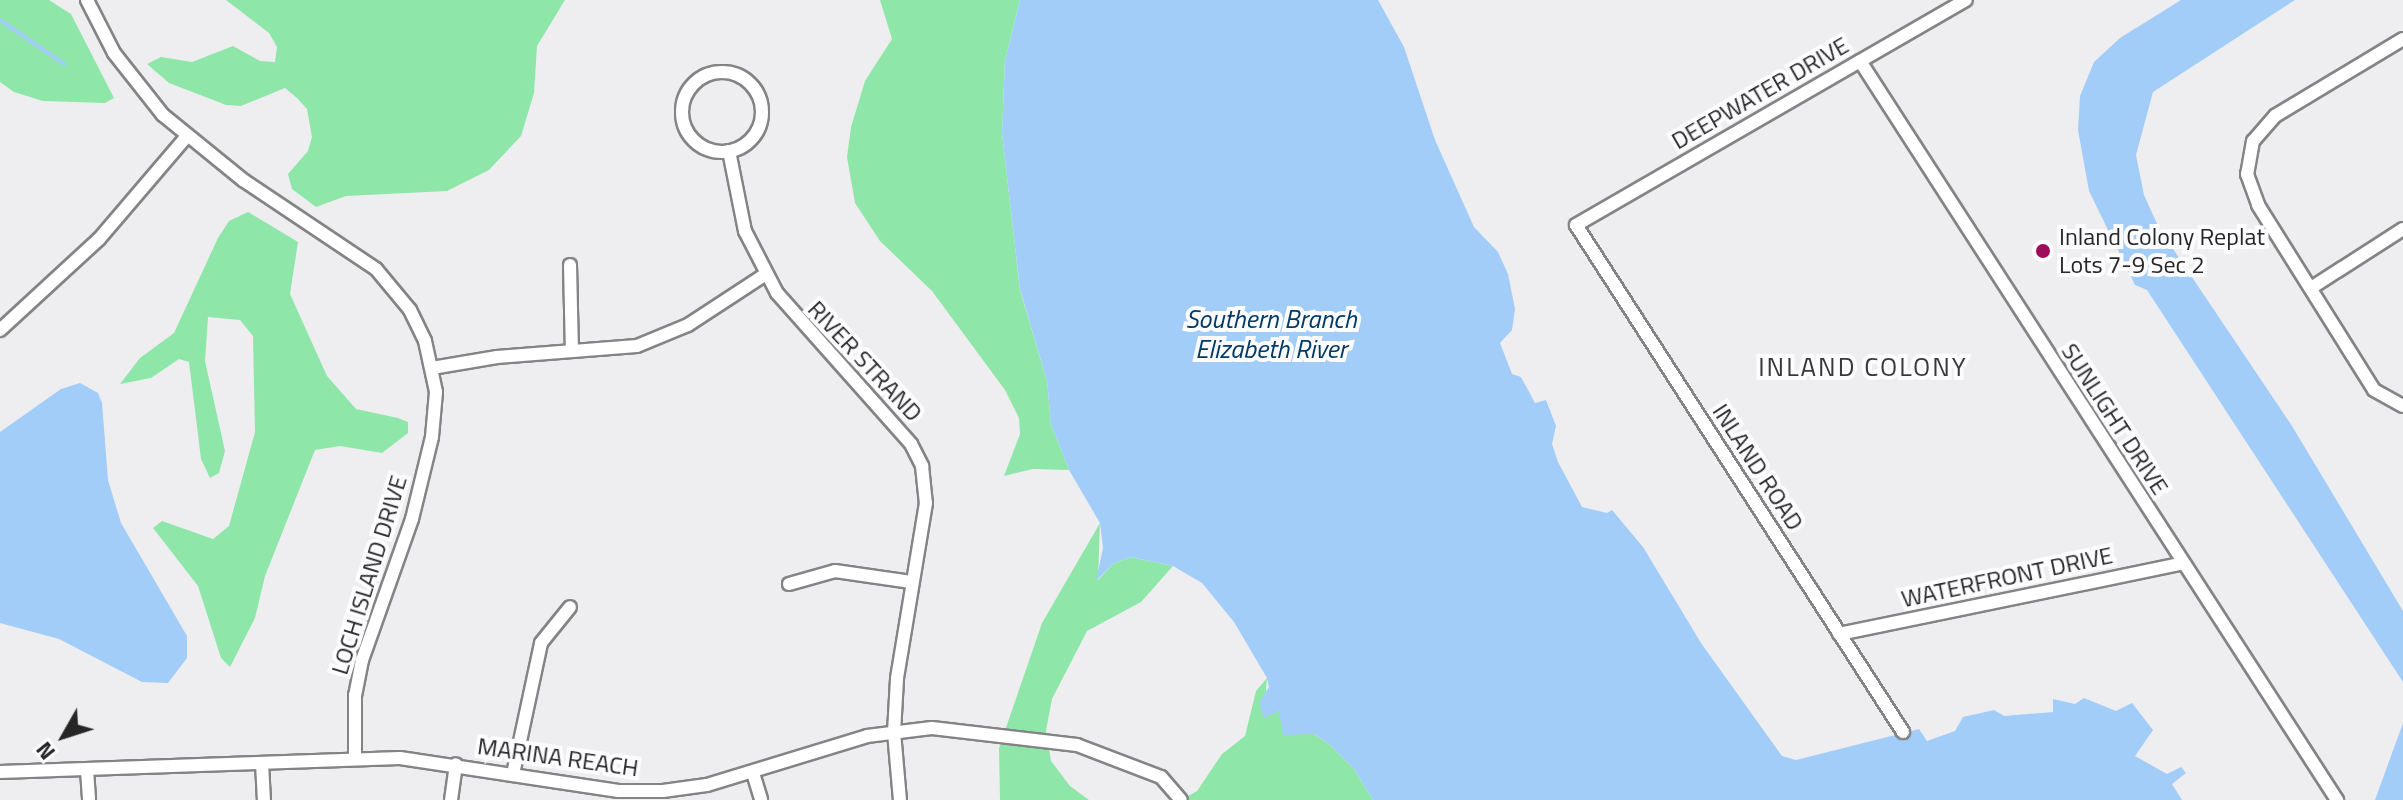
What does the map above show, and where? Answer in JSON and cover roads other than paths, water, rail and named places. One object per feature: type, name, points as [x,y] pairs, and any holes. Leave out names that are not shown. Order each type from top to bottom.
[{"type":"street","name":"LOCH ISLAND DRIVE","points":[[87,0],[123,67],[187,136],[382,275],[410,310],[432,368],[432,437],[412,519],[362,660],[354,704],[355,759]]},
{"type":"street","name":"DEEPWATER DRIVE","points":[[1576,225],[1966,0]]},
{"type":"street","points":[[2403,39],[2275,116],[2253,141],[2248,157],[2250,190],[2374,390],[2384,400],[2403,406]]},
{"type":"street","name":"SUNLIGHT DRIVE","points":[[1860,61],[2337,800]]},
{"type":"street","points":[[715,72],[745,80],[762,105],[754,135],[729,151],[699,145],[683,118],[689,89],[715,72]]},
{"type":"street","points":[[0,330],[99,239],[187,136]]},
{"type":"street","name":"RIVER STRAND","points":[[729,151],[745,231],[785,307],[891,420],[919,459],[926,503],[911,582],[894,732],[900,800]]},
{"type":"street","name":"INLAND ROAD","points":[[1576,225],[1903,732]]},
{"type":"street","points":[[2311,288],[2403,229]]},
{"type":"street","points":[[570,265],[572,351]]},
{"type":"street","points":[[432,368],[637,346],[669,335],[766,274]]},
{"type":"street","name":"WATERFRONT DRIVE","points":[[1839,634],[2184,563]]},
{"type":"street","points":[[789,584],[835,571],[911,582]]},
{"type":"street","points":[[513,774],[541,643],[570,607]]},
{"type":"street","name":"MARINA REACH","points":[[0,772],[355,759],[456,764],[638,796],[697,787],[753,773],[826,747],[894,732],[969,730],[1077,745],[1161,777],[1181,800]]},
{"type":"street","points":[[262,763],[264,800]]},
{"type":"street","points":[[451,800],[456,764]]},
{"type":"street","points":[[87,770],[89,800]]},
{"type":"street","points":[[753,773],[761,800]]},
{"type":"water","name":"Southern Branch Elizabeth River","points":[[1020,0],[1378,0],[1404,47],[1435,140],[1474,227],[1498,252],[1508,274],[1515,309],[1512,330],[1500,343],[1512,374],[1521,377],[1535,403],[1546,400],[1556,426],[1552,444],[1558,462],[1582,507],[1607,513],[1612,510],[1643,547],[1701,643],[1782,756],[1796,760],[1919,729],[1927,741],[1955,731],[1963,717],[1994,710],[2004,716],[2053,712],[2053,699],[2075,704],[2084,698],[2116,711],[2132,703],[2153,730],[2135,756],[2167,774],[2181,767],[2186,773],[2172,784],[2182,800],[1373,800],[1354,769],[1329,744],[1314,734],[1283,735],[1279,711],[1264,718],[1259,703],[1269,687],[1267,678],[1234,622],[1202,583],[1173,566],[1131,557],[1114,563],[1096,581],[1103,548],[1100,523],[1069,470],[1051,424],[1047,381],[1020,289],[1002,133],[1005,61]]},
{"type":"water","points":[[2181,0],[2295,0],[2153,92],[2136,155],[2144,195],[2159,228],[2292,426],[2403,611],[2403,682],[2147,290],[2135,285],[2089,191],[2078,130],[2080,96],[2094,62],[2120,38]]},
{"type":"water","points":[[80,383],[98,393],[102,403],[108,480],[121,523],[187,636],[187,658],[168,683],[142,682],[59,639],[0,623],[0,432],[61,389]]},
{"type":"water","points":[[2403,723],[2403,800],[2375,800]]},
{"type":"waterway","points":[[0,20],[64,64]]},
{"type":"place","name":"Inland Colony Replat Lots 7-9 Sec 2","points":[[2043,251]]},
{"type":"district","name":"INLAND COLONY","points":[[1863,367]]}]
